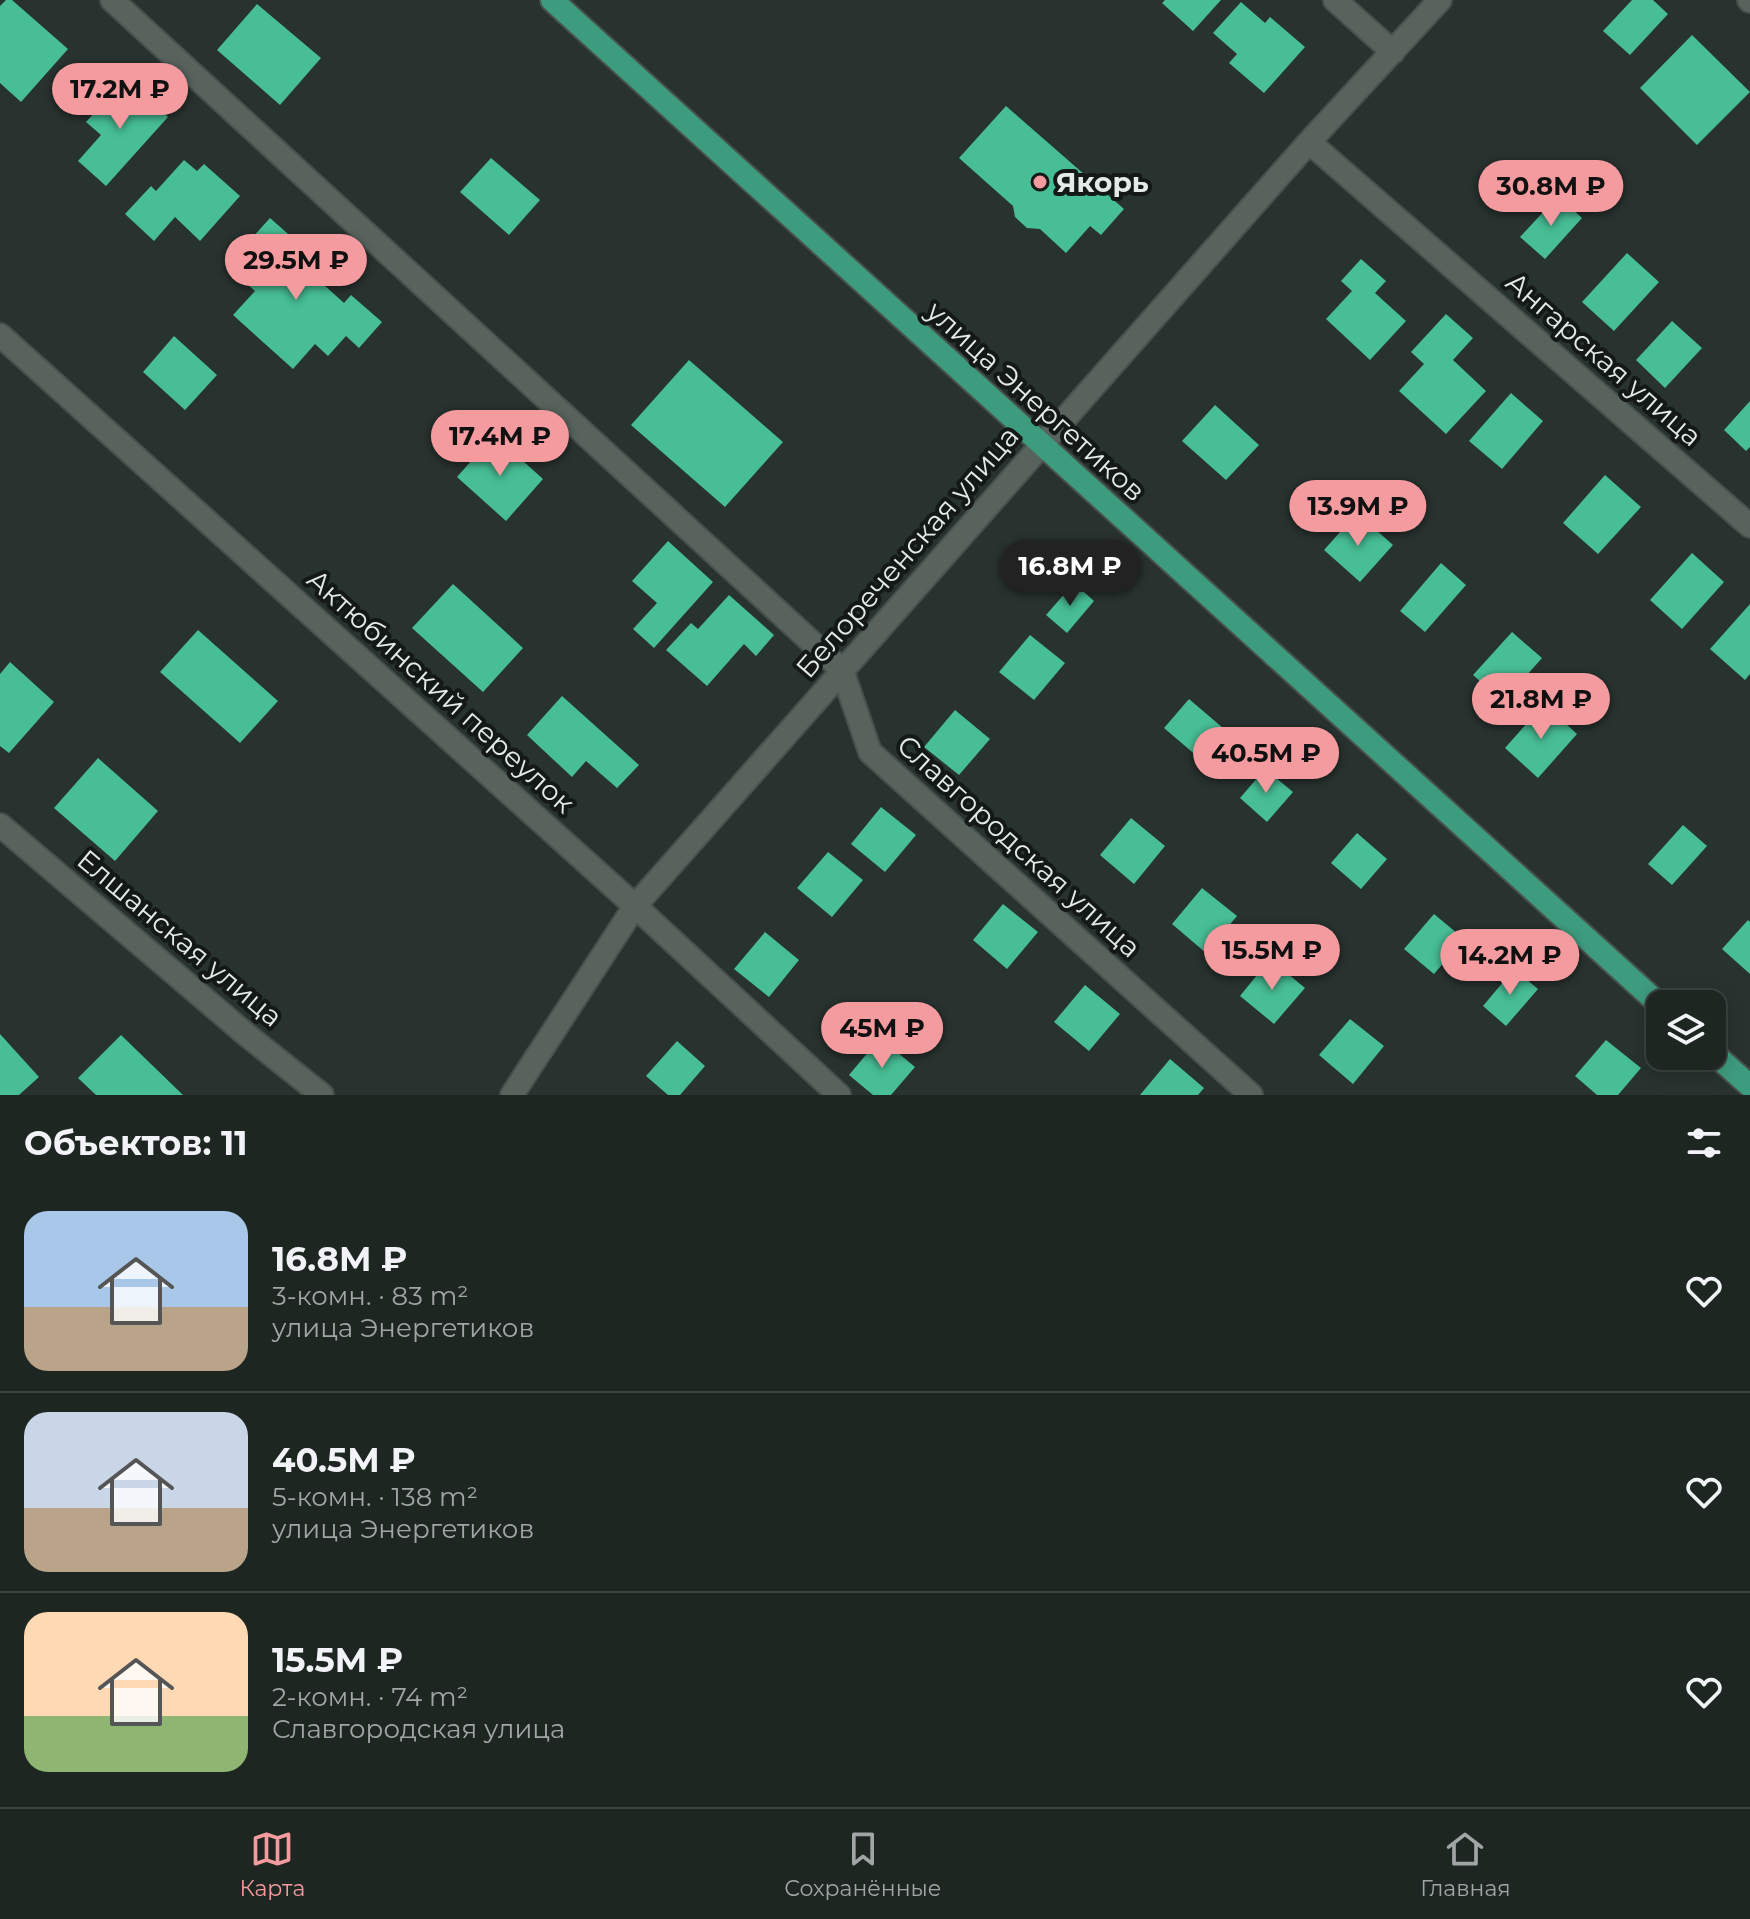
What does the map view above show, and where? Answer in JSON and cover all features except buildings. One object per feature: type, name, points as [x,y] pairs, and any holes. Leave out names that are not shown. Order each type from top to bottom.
[{"type":"main road","name":"улица Энергетиков","points":[[552,0],[1646,992]]},
{"type":"main road","points":[[1726,1065],[1750,1086]]},
{"type":"street","name":"Славгородская улица","points":[[112,0],[842,670],[870,752],[1251,1095]]},
{"type":"street","points":[[1335,0],[1393,52]]},
{"type":"street","name":"Белореченская улица","points":[[512,1095],[635,906],[1309,142],[1440,0]]},
{"type":"street","name":"Ангарская улица","points":[[1309,142],[1750,526]]},
{"type":"street","name":"Актюбинский переулок","points":[[0,335],[635,906],[839,1095]]},
{"type":"street","name":"Елшанская улица","points":[[0,825],[322,1095]]},
{"type":"place","name":"Якорь","points":[[1040,182]]}]
